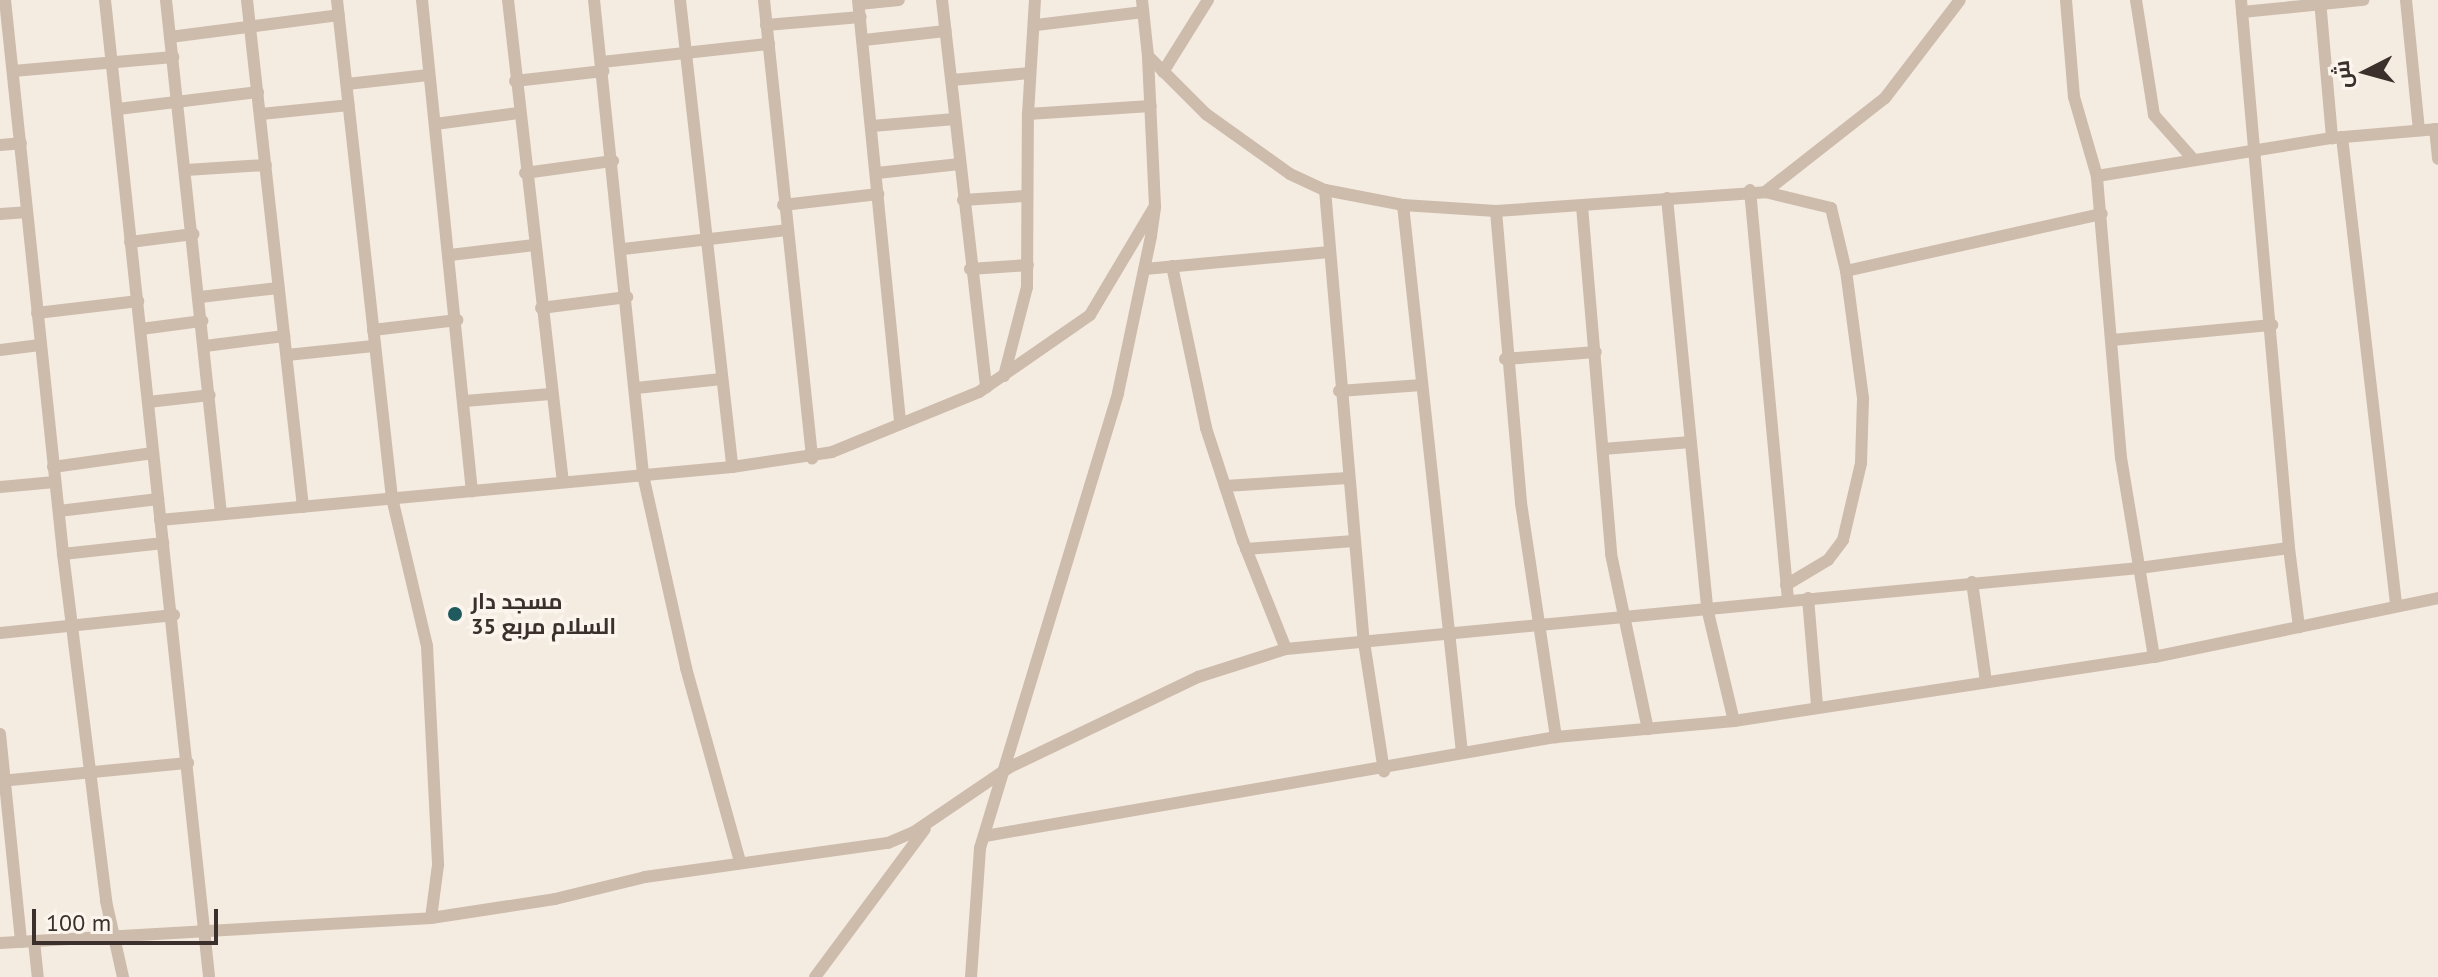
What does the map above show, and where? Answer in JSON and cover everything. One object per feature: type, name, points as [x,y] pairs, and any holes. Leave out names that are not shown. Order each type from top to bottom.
[{"type":"street","points":[[5,0],[5,52],[13,71],[63,554],[91,774],[123,977]]},
{"type":"street","points":[[105,0],[160,520],[174,615],[209,977]]},
{"type":"street","points":[[166,0],[221,514]]},
{"type":"street","points":[[247,0],[303,507]]},
{"type":"street","points":[[337,0],[392,498],[427,646],[438,865],[431,918]]},
{"type":"street","points":[[422,0],[457,320],[472,491]]},
{"type":"street","points":[[508,0],[518,113],[563,482]]},
{"type":"street","points":[[594,0],[623,249],[643,475],[686,668],[740,862]]},
{"type":"street","points":[[680,0],[732,467]]},
{"type":"street","points":[[764,0],[783,205],[812,458]]},
{"type":"street","points":[[766,25],[899,0]]},
{"type":"street","points":[[942,0],[970,269],[986,388]]},
{"type":"street","points":[[1004,376],[1028,265],[1025,196],[1035,0]]},
{"type":"street","points":[[1163,72],[1208,0]]},
{"type":"street","points":[[1765,192],[1885,98],[1960,0]]},
{"type":"street","points":[[2066,0],[2074,97],[2097,176],[2121,458],[2154,657]]},
{"type":"street","points":[[2136,0],[2139,49],[2154,115],[2194,160]]},
{"type":"street","points":[[2299,627],[2289,548],[2242,6],[2363,0]]},
{"type":"street","points":[[2406,0],[2419,130]]},
{"type":"street","points":[[2321,2],[2396,605]]},
{"type":"street","points":[[971,977],[976,869],[1118,393],[1145,269],[1155,206],[1148,56],[1142,6],[1036,25]]},
{"type":"street","points":[[859,7],[900,421]]},
{"type":"street","points":[[170,37],[339,15]]},
{"type":"street","points":[[864,40],[946,31]]},
{"type":"street","points":[[515,81],[687,53],[769,44]]},
{"type":"street","points":[[1148,56],[1206,114],[1290,174],[1325,190],[1403,205],[1496,211],[1750,190],[1831,208],[1846,271],[1863,398],[1861,463],[1843,540],[1828,560],[1786,585]]},
{"type":"street","points":[[13,71],[173,57]]},
{"type":"street","points":[[952,80],[1030,73]]},
{"type":"street","points":[[347,84],[429,75]]},
{"type":"street","points":[[118,109],[258,92]]},
{"type":"street","points":[[261,114],[349,105]]},
{"type":"street","points":[[1028,114],[1151,106]]},
{"type":"street","points":[[435,124],[518,113]]},
{"type":"street","points":[[872,126],[955,119]]},
{"type":"street","points":[[2097,176],[2337,137],[2437,129],[2438,159]]},
{"type":"street","points":[[0,145],[21,143]]},
{"type":"street","points":[[525,173],[613,161]]},
{"type":"street","points":[[877,173],[960,164]]},
{"type":"street","points":[[186,170],[266,165]]},
{"type":"street","points":[[1325,190],[1339,391],[1364,642],[1384,771]]},
{"type":"street","points":[[1750,190],[1788,600]]},
{"type":"street","points":[[783,205],[878,194]]},
{"type":"street","points":[[963,200],[1025,196]]},
{"type":"street","points":[[1667,198],[1707,608],[1734,721]]},
{"type":"street","points":[[1403,205],[1462,753]]},
{"type":"street","points":[[160,520],[812,458],[986,388],[1090,315],[1155,206]]},
{"type":"street","points":[[1582,206],[1611,554],[1628,617],[1648,729]]},
{"type":"street","points":[[1496,211],[1505,359],[1556,737]]},
{"type":"street","points":[[0,214],[27,212]]},
{"type":"street","points":[[1846,271],[2102,214]]},
{"type":"street","points":[[623,249],[786,230]]},
{"type":"street","points":[[130,242],[193,234]]},
{"type":"street","points":[[450,255],[534,245]]},
{"type":"street","points":[[1145,269],[1329,252]]},
{"type":"street","points":[[970,269],[1028,265]]},
{"type":"street","points":[[1172,266],[1203,414],[1246,549],[1286,649]]},
{"type":"street","points":[[200,297],[278,288]]},
{"type":"street","points":[[541,308],[627,297]]},
{"type":"street","points":[[37,313],[138,301]]},
{"type":"street","points":[[373,330],[457,320]]},
{"type":"street","points":[[141,329],[202,321]]},
{"type":"street","points":[[2112,340],[2272,325]]},
{"type":"street","points":[[205,346],[284,336]]},
{"type":"street","points":[[0,350],[40,345]]},
{"type":"street","points":[[287,355],[374,346]]},
{"type":"street","points":[[1505,359],[1596,352]]},
{"type":"street","points":[[636,388],[722,379]]},
{"type":"street","points":[[1339,391],[1422,385]]},
{"type":"street","points":[[465,401],[551,394]]},
{"type":"street","points":[[148,402],[210,395]]},
{"type":"street","points":[[1603,449],[1691,442]]},
{"type":"street","points":[[53,467],[153,453]]},
{"type":"street","points":[[1225,486],[1348,478]]},
{"type":"street","points":[[0,487],[55,482]]},
{"type":"street","points":[[59,511],[158,499]]},
{"type":"street","points":[[1246,549],[1354,541]]},
{"type":"street","points":[[63,554],[163,543]]},
{"type":"street","points":[[0,943],[203,928],[431,918],[740,862],[888,843],[932,820],[1008,768],[1198,677],[1286,649],[2139,568],[2289,548]]},
{"type":"street","points":[[1972,582],[1986,681]]},
{"type":"street","points":[[1808,598],[1817,706]]},
{"type":"street","points":[[985,836],[1384,771],[1462,753],[1556,737],[1734,721],[2154,657],[2438,598]]},
{"type":"street","points":[[0,633],[174,615]]},
{"type":"street","points":[[0,734],[2,781],[28,941],[38,977]]},
{"type":"street","points":[[2,781],[188,763]]},
{"type":"street","points":[[815,977],[932,820]]},
{"type":"place","name":"مسجد دار السلام مربع 35","points":[[455,614]]}]
